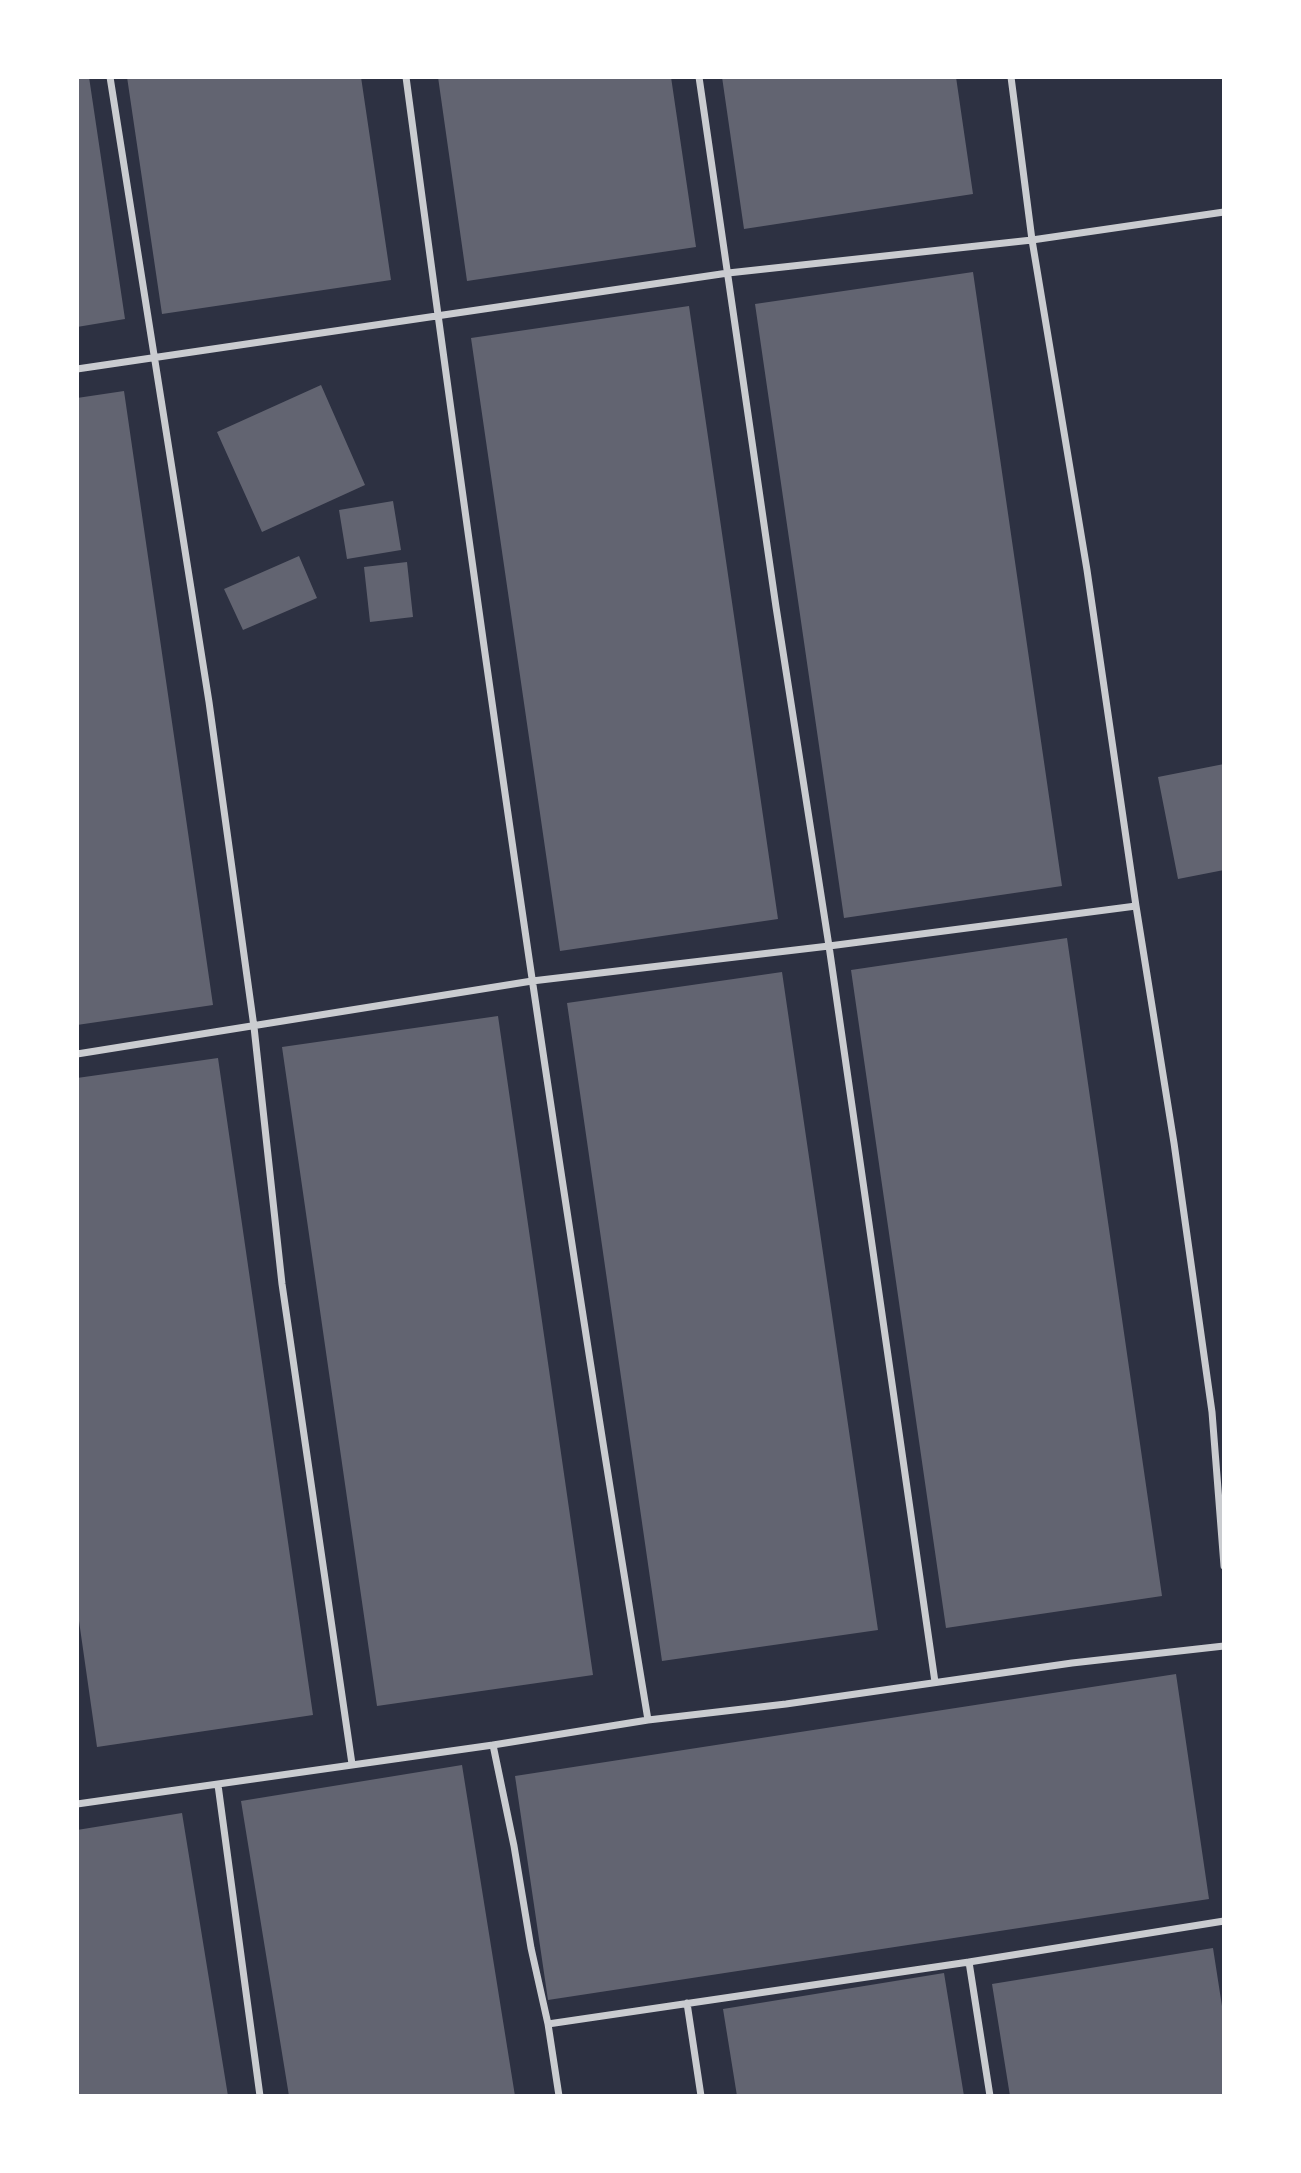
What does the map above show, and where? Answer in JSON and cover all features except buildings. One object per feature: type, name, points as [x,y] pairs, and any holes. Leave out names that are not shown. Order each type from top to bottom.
[{"type":"street","points":[[110,77],[209,702],[254,1027],[282,1284],[352,1764]]},
{"type":"street","points":[[406,77],[532,981],[604,1456],[648,1720]]},
{"type":"street","points":[[699,77],[776,607],[829,946],[935,1682]]},
{"type":"street","points":[[1010,77],[1032,240],[1087,570],[1174,1143],[1212,1412],[1224,1566]]},
{"type":"street","points":[[77,369],[727,274],[1032,240],[1224,212]]},
{"type":"street","points":[[77,1054],[532,981],[1136,906]]},
{"type":"street","points":[[77,1804],[493,1745],[648,1720],[786,1704],[1072,1663],[1224,1646]]},
{"type":"street","points":[[493,1745],[548,2024],[559,2096]]},
{"type":"street","points":[[218,1785],[260,2096]]},
{"type":"street","points":[[548,2024],[969,1962],[1224,1921]]},
{"type":"street","points":[[969,1962],[990,2096]]},
{"type":"street","points":[[687,2003],[701,2096]]}]
